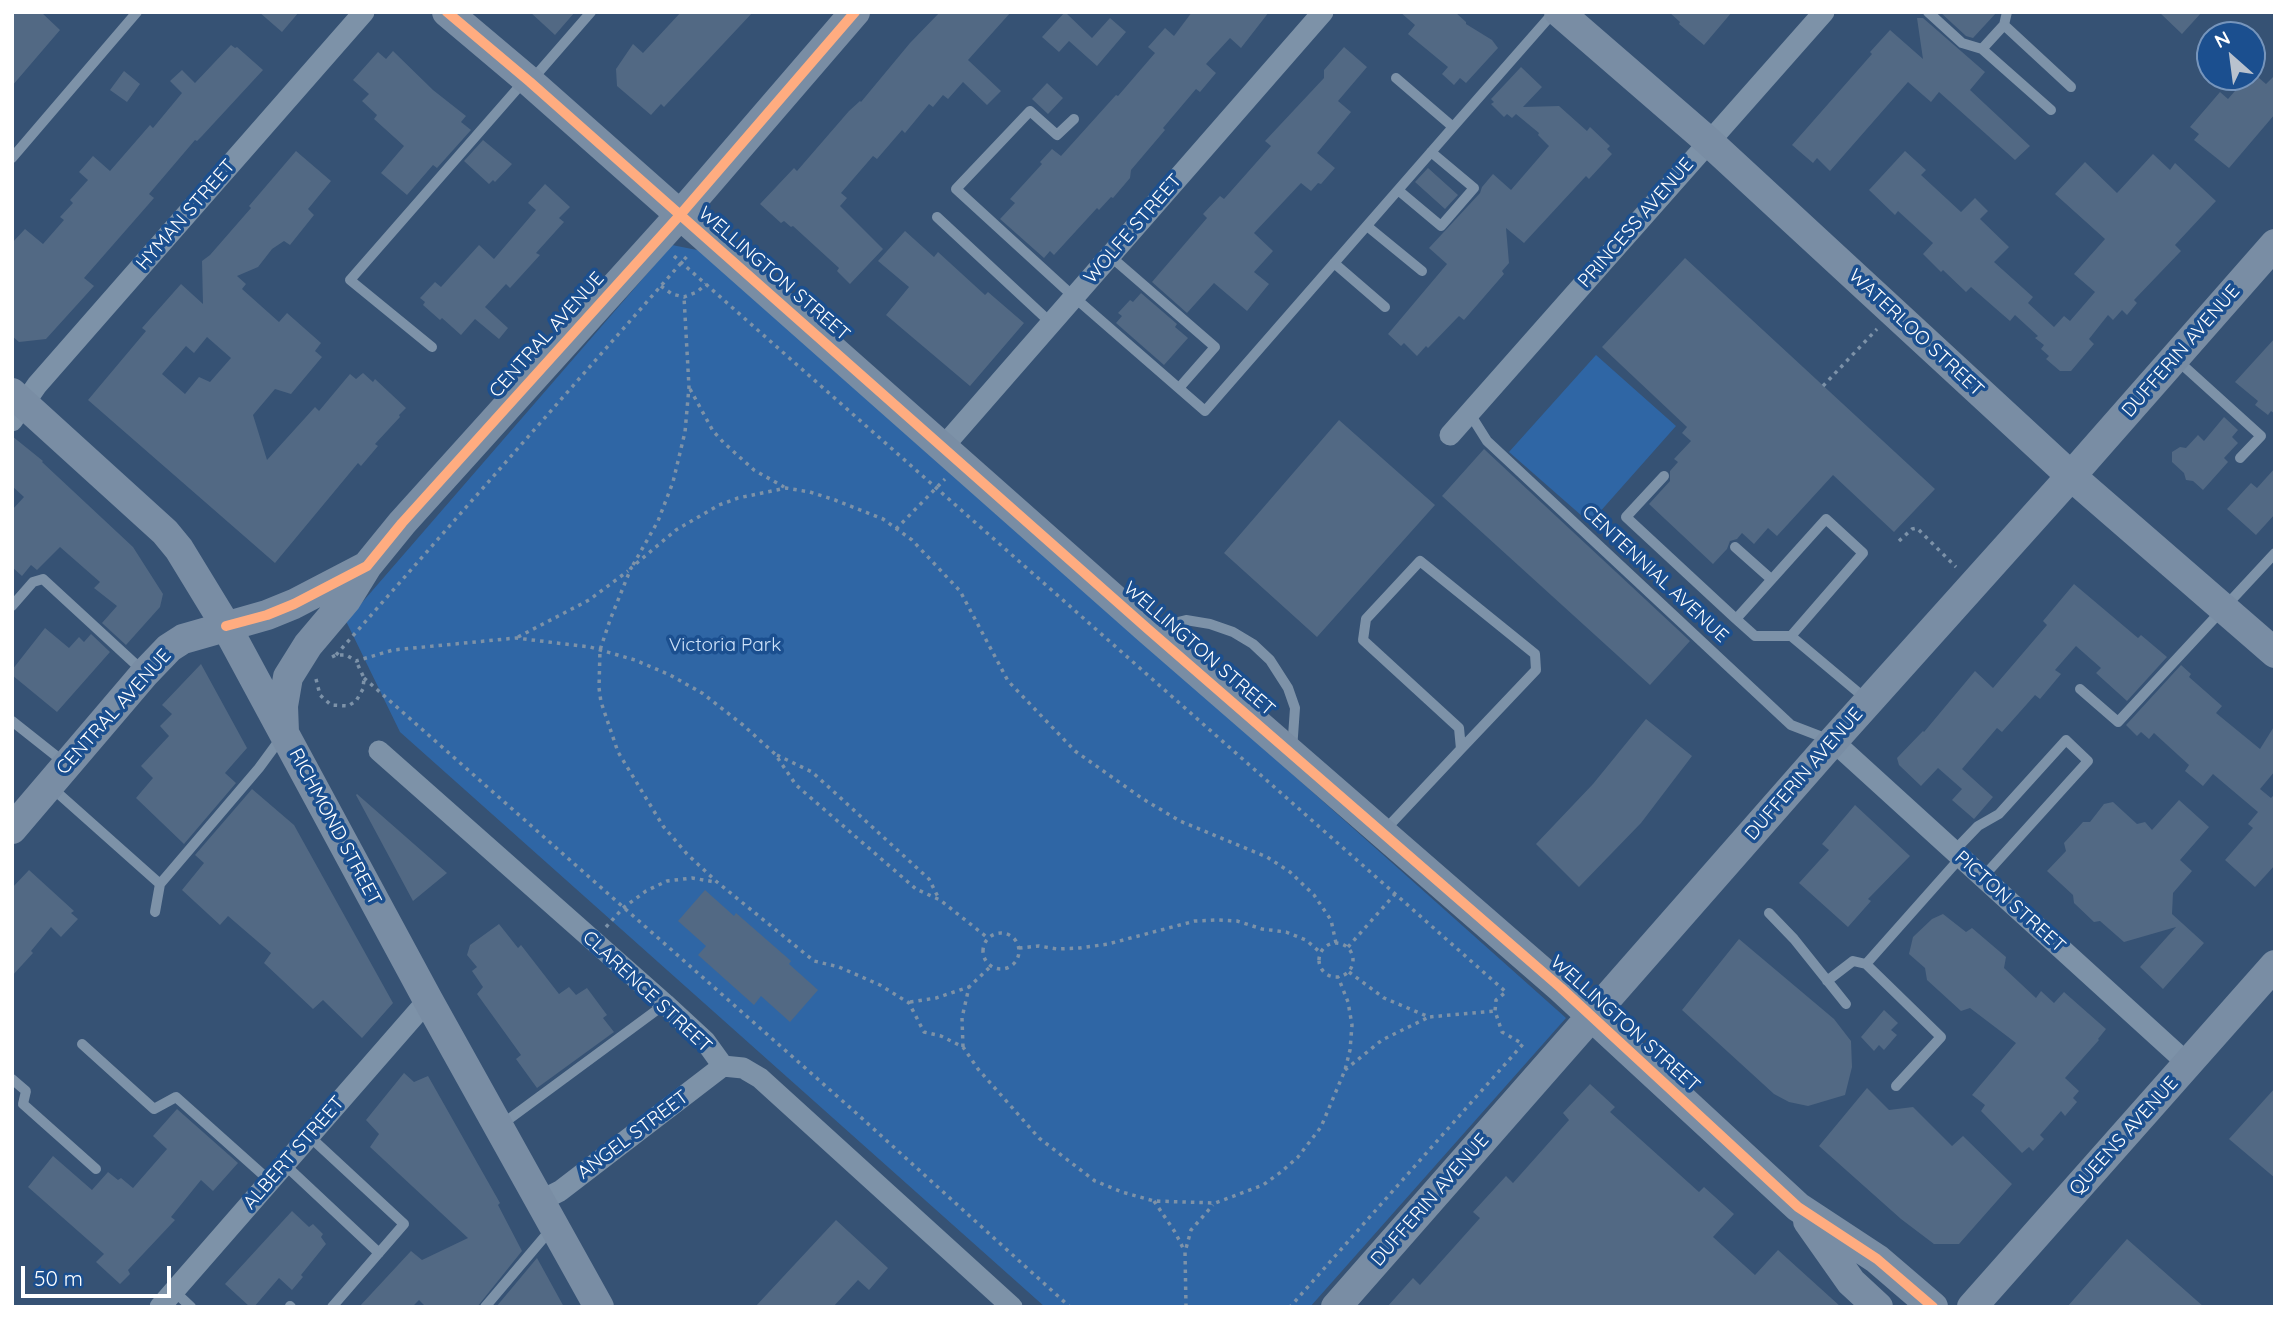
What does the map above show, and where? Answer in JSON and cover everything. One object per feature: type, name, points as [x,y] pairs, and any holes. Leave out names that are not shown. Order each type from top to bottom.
[{"type":"street","name":"HYMAN STREET","points":[[16,406],[364,12]]},
{"type":"street","name":"WELLINGTON STREET","points":[[447,12],[528,80],[1149,630],[1592,1017],[1798,1207],[1877,1259],[1933,1307]]},
{"type":"street","name":"CENTRAL AVENUE","points":[[15,821],[145,673],[164,653],[183,639],[294,604],[367,566],[402,523],[680,215],[855,12]]},
{"type":"street","name":"WOLFE STREET","points":[[952,455],[1051,323],[1324,12]]},
{"type":"street","name":"WATERLOO STREET","points":[[1557,12],[1708,141],[2071,476],[2275,653]]},
{"type":"street","name":"PRINCESS AVENUE","points":[[1450,435],[1824,12]]},
{"type":"street","name":"DUFFERIN AVENUE","points":[[1336,1307],[1833,741],[2275,244]]},
{"type":"street","name":"RICHMOND STREET","points":[[16,406],[165,532],[180,549],[226,626],[428,1000],[599,1307]]},
{"type":"street","points":[[284,734],[283,706],[288,677],[308,645],[346,600],[367,566]]},
{"type":"street","name":"PICTON STREET","points":[[1833,741],[2188,1064]]},
{"type":"street","name":"CLARENCE STREET","points":[[379,751],[665,1004],[705,1041],[723,1066],[743,1068],[760,1078],[1000,1303]]},
{"type":"street","name":"QUEENS AVENUE","points":[[1972,1307],[2275,965]]},
{"type":"street","name":"ALBERT STREET","points":[[167,1299],[428,1000]]},
{"type":"street","name":"ANGEL STREET","points":[[547,1214],[559,1191],[723,1066]]},
{"type":"street","name":"WELLINGTON STREET","points":[[1798,1207],[1851,1282],[1878,1307]]},
{"type":"lane","points":[[12,158],[137,12]]},
{"type":"lane","points":[[432,347],[350,280],[591,12]]},
{"type":"lane","points":[[1074,119],[1057,135],[1030,111],[956,189],[1205,411],[1557,12]]},
{"type":"lane","points":[[1928,12],[1962,43],[1982,49],[2051,110]]},
{"type":"lane","points":[[1982,49],[2004,25],[2007,12]]},
{"type":"lane","points":[[2004,25],[2071,87]]},
{"type":"lane","points":[[1396,78],[1453,127]]},
{"type":"lane","points":[[1398,190],[1441,226],[1474,188],[1431,152]]},
{"type":"lane","points":[[936,217],[1051,323]]},
{"type":"lane","points":[[1367,226],[1422,271]]},
{"type":"lane","points":[[1110,256],[1215,347],[1179,388]]},
{"type":"lane","points":[[1334,263],[1385,307]]},
{"type":"lane","points":[[2175,358],[2261,436],[2240,458]]},
{"type":"lane","name":"CENTENNIAL AVENUE","points":[[1469,414],[1487,441],[1791,725],[1833,741]]},
{"type":"lane","points":[[1664,475],[1626,517],[1755,636],[1791,636],[1869,701]]},
{"type":"lane","points":[[1735,619],[1826,519],[1863,553],[1791,636]]},
{"type":"lane","points":[[1735,547],[1771,579]]},
{"type":"lane","points":[[2080,690],[2118,722],[2275,553]]},
{"type":"lane","points":[[1382,833],[1536,670],[1535,654],[1420,561],[1366,619],[1363,640],[1459,727],[1461,749]]},
{"type":"lane","points":[[12,606],[33,582],[43,579],[145,673]]},
{"type":"lane","points":[[1149,630],[1186,620],[1233,632],[1253,644],[1280,674],[1295,708],[1291,753]]},
{"type":"lane","points":[[12,721],[58,775],[160,884]]},
{"type":"lane","points":[[155,912],[160,884],[259,768],[284,734]]},
{"type":"lane","points":[[1866,964],[1958,854],[1978,826],[1999,814],[2066,740],[2088,761],[1983,877]]},
{"type":"lane","points":[[1769,913],[1794,939],[1846,1004]]},
{"type":"lane","points":[[1827,981],[1853,961],[1866,964],[1941,1037],[1896,1086]]},
{"type":"lane","points":[[498,1127],[665,1004]]},
{"type":"lane","points":[[82,1044],[155,1109],[176,1097],[379,1253]]},
{"type":"lane","points":[[12,1079],[26,1091],[23,1104],[96,1169]]},
{"type":"lane","points":[[309,1136],[404,1224],[332,1307]]},
{"type":"lane","points":[[485,1307],[547,1214]]},
{"type":"lane","points":[[167,1299],[191,1307]]},
{"type":"path","points":[[324,661],[337,655],[703,236]]},
{"type":"path","points":[[657,240],[1506,992],[1496,1000],[1495,1012],[1502,1031],[1523,1044],[1290,1307]]},
{"type":"path","points":[[661,286],[672,294],[684,297],[697,292],[706,284]]},
{"type":"path","points":[[684,297],[689,387],[685,432],[673,482],[658,521],[631,568],[610,620],[600,650],[598,674],[600,695],[618,752],[663,826],[687,854],[814,961],[863,977],[909,1003],[923,1032],[941,1036],[963,1047],[978,1069],[1039,1139],[1053,1151],[1095,1181],[1154,1201],[1215,1203],[1262,1185],[1298,1157],[1321,1127],[1345,1070],[1350,1050],[1352,1025],[1348,1002],[1338,977]]},
{"type":"path","points":[[1823,386],[1893,312]]},
{"type":"path","points":[[689,387],[713,431],[754,470],[786,488],[810,492],[857,507],[883,519],[912,540],[960,591],[1008,681],[1075,751],[1143,799],[1180,821],[1267,857],[1290,872],[1314,895],[1332,920],[1336,943]]},
{"type":"path","points":[[896,529],[936,488],[952,455]]},
{"type":"path","points":[[516,638],[609,587],[676,530],[719,505],[738,498],[786,488]]},
{"type":"path","points":[[1899,541],[1912,529],[1918,529],[1974,584]]},
{"type":"path","points":[[356,661],[393,650],[516,638],[600,650],[647,665],[702,693],[775,754],[812,772],[929,879],[940,900]]},
{"type":"path","points":[[337,655],[346,655],[356,661],[364,678],[855,1112],[1070,1307]]},
{"type":"path","points":[[317,674],[320,695],[331,705],[340,707],[356,701],[363,689],[364,678]]},
{"type":"path","points":[[775,754],[796,785],[818,805],[916,889],[940,900],[988,938]]},
{"type":"path","points":[[594,940],[623,908],[646,891],[667,881],[692,878],[717,882]]},
{"type":"path","points":[[1348,947],[1395,894]]},
{"type":"path","points":[[1019,948],[1080,948],[1108,944],[1195,921],[1217,920],[1237,921],[1262,929],[1286,932],[1306,940],[1321,953]]},
{"type":"path","points":[[1003,933],[1014,938],[1019,948],[1017,960],[1011,967],[1000,970],[990,967],[984,958],[983,948],[988,938],[993,934],[1003,933]]},
{"type":"path","points":[[1336,943],[1348,947],[1353,956],[1349,972],[1338,977],[1324,972],[1320,966],[1321,953],[1325,947],[1336,943]]},
{"type":"path","points":[[909,1003],[936,998],[969,987],[990,967]]},
{"type":"path","points":[[1349,972],[1384,998],[1429,1017]]},
{"type":"path","points":[[963,1047],[962,1018],[969,987]]},
{"type":"path","points":[[1345,1070],[1382,1040],[1429,1017],[1495,1012]]},
{"type":"path","points":[[1154,1201],[1185,1252]]},
{"type":"path","points":[[1186,1307],[1185,1252],[1191,1230],[1215,1203]]},
{"type":"green space","name":"Victoria Park","points":[[672,245],[707,252],[1566,1018],[1310,1307],[1045,1307],[400,732],[346,621]]},
{"type":"green space","points":[[1596,355],[1676,426],[1590,523],[1509,452]]},
{"type":"building","points":[[12,12],[41,12],[60,30],[12,86]]},
{"type":"building","points":[[259,12],[299,12],[282,32]]},
{"type":"building","points":[[530,12],[575,12],[555,35]]},
{"type":"building","points":[[681,12],[753,12],[664,107],[661,104],[651,115],[617,86],[616,69],[633,44],[643,53]]},
{"type":"building","points":[[940,12],[1011,12],[968,60],[1001,91],[987,105],[963,82],[948,99],[943,95],[933,107],[929,104],[905,133],[902,130],[877,159],[873,156],[841,193],[847,198],[840,206],[883,249],[850,284],[837,271],[839,268],[793,226],[784,221],[781,223],[760,204],[794,168],[797,171]]},
{"type":"building","points":[[1065,12],[1092,38],[1110,18],[1126,32],[1097,66],[1069,41],[1059,52],[1042,37]]},
{"type":"building","points":[[1192,12],[1269,12],[1241,48],[1230,38],[1206,64],[1216,73],[1200,92],[1196,89],[1163,128],[1165,130],[1131,170],[1130,178],[1113,198],[1099,210],[1097,208],[1054,255],[1050,251],[1044,258],[1000,219],[1015,203],[1010,199],[1052,149],[1061,156],[1116,95],[1118,96],[1155,53],[1148,47],[1165,28],[1174,36]]},
{"type":"building","points":[[1400,12],[1455,12],[1466,24],[1492,40],[1498,48],[1466,83],[1460,78],[1454,85],[1442,74],[1448,67],[1408,34],[1415,25]]},
{"type":"building","points":[[1669,12],[1732,12],[1704,45]]},
{"type":"building","points":[[1940,12],[1997,12],[1973,38],[1966,36]]},
{"type":"building","points":[[2159,12],[2202,12],[2182,34]]},
{"type":"building","points":[[1917,18],[1923,18],[1985,72],[1970,90],[2030,146],[2015,160],[1939,92],[1931,102],[1908,82],[1830,171],[1817,158],[1813,163],[1792,145],[1890,30],[1923,59]]},
{"type":"building","points":[[231,45],[237,47],[263,70],[202,136],[195,140],[149,194],[154,198],[84,278],[94,286],[46,339],[19,342],[12,336],[12,243],[25,229],[43,244],[64,220],[60,217],[73,203],[70,200],[88,180],[79,172],[93,156],[110,171],[150,125],[153,128],[182,93],[170,81],[182,70],[195,83]]},
{"type":"building","points":[[1344,47],[1367,67],[1338,101],[1351,112],[1317,153],[1335,168],[1311,191],[1301,183],[1254,233],[1273,251],[1254,272],[1269,284],[1247,311],[1214,283],[1187,313],[1152,282],[1207,218],[1203,214],[1220,196],[1224,199],[1271,146],[1265,141],[1324,78],[1324,70]]},
{"type":"building","points":[[393,51],[433,90],[466,116],[461,122],[471,130],[437,168],[433,165],[407,195],[381,173],[404,146],[374,119],[377,115],[362,101],[369,94],[353,80],[378,52],[386,59]]},
{"type":"building","points":[[1521,67],[1542,87],[1523,107],[1559,106],[1587,131],[1590,127],[1610,146],[1607,149],[1612,154],[1589,179],[1586,176],[1524,243],[1506,228],[1509,263],[1502,271],[1504,274],[1464,320],[1459,316],[1417,356],[1404,343],[1401,346],[1388,334],[1447,264],[1429,248],[1480,193],[1493,174],[1511,190],[1549,146],[1539,133],[1516,114],[1512,118],[1507,114],[1504,117],[1491,104],[1494,102],[1491,99]]},
{"type":"building","points":[[124,71],[140,84],[127,102],[110,90]]},
{"type":"building","points":[[2275,75],[2275,114],[2229,168],[2194,140],[2199,134],[2190,127],[2220,92],[2228,99],[2235,91],[2266,91],[2266,84]]},
{"type":"building","points":[[1047,83],[1063,98],[1048,114],[1032,99]]},
{"type":"building","points":[[483,140],[512,164],[495,182],[493,180],[489,184],[464,161]]},
{"type":"building","points":[[296,151],[331,181],[308,209],[314,215],[290,245],[284,241],[272,249],[258,267],[237,276],[246,284],[242,289],[279,322],[287,313],[321,343],[315,351],[322,357],[291,394],[275,389],[253,415],[267,460],[315,407],[319,411],[350,374],[356,379],[363,373],[373,382],[375,379],[406,408],[375,444],[378,446],[361,466],[358,463],[275,563],[88,400],[146,331],[142,328],[181,284],[203,304],[202,261],[251,208],[249,206]],"holes":[[[207,337],[231,358],[210,382],[199,377],[185,394],[162,374],[186,346],[194,353]]]},
{"type":"building","points":[[1905,151],[1926,170],[1921,175],[1961,212],[1975,198],[1988,211],[1980,219],[2009,247],[1994,262],[2033,297],[2028,303],[2054,327],[2064,316],[2070,321],[2095,292],[2074,274],[2105,239],[2055,194],[2085,162],[2117,193],[2153,154],[2170,170],[2175,163],[2216,201],[2175,245],[2181,251],[2134,300],[2137,303],[2127,315],[2122,310],[2113,320],[2108,315],[2089,339],[2094,344],[2071,371],[2060,371],[2046,359],[2049,356],[2041,349],[2044,345],[2035,338],[2038,336],[2015,315],[2010,321],[1971,287],[1966,292],[1943,270],[1941,272],[1923,254],[1933,243],[1898,211],[1895,215],[1869,190]]},
{"type":"building","points":[[1428,168],[1458,195],[1445,209],[1415,182]]},
{"type":"building","points":[[545,184],[570,207],[559,218],[564,222],[536,253],[540,255],[510,288],[506,284],[485,307],[508,328],[499,339],[475,319],[461,335],[423,305],[425,302],[420,298],[435,282],[441,287],[479,245],[494,259],[536,210],[528,203]]},
{"type":"building","points":[[905,231],[934,257],[938,252],[985,295],[988,292],[1024,323],[970,386],[886,315],[909,287],[878,261]]},
{"type":"building","points":[[1685,258],[1935,489],[1894,532],[1833,475],[1777,536],[1768,528],[1754,544],[1742,533],[1737,539],[1730,541],[1727,549],[1713,564],[1649,504],[1670,481],[1670,471],[1678,462],[1674,459],[1691,441],[1682,433],[1687,427],[1602,347]]},
{"type":"building","points":[[1141,293],[1177,324],[1175,327],[1188,338],[1164,365],[1116,323],[1122,316],[1118,313]]},
{"type":"building","points":[[2275,338],[2275,414],[2271,411],[2268,415],[2255,405],[2258,401],[2235,382]]},
{"type":"building","points":[[2224,417],[2238,430],[2232,437],[2238,443],[2224,458],[2228,462],[2203,490],[2193,481],[2186,480],[2184,473],[2172,462],[2172,452],[2180,447],[2186,448],[2198,435],[2204,441]]},
{"type":"building","points":[[1339,420],[1435,505],[1317,637],[1224,553]]},
{"type":"building","points":[[12,436],[43,461],[133,547],[163,594],[160,607],[126,645],[102,623],[117,606],[94,588],[100,582],[60,547],[37,570],[31,565],[22,576],[12,567],[12,510],[24,497],[12,486]]},
{"type":"building","points":[[1484,449],[1690,641],[1650,685],[1442,496]]},
{"type":"building","points":[[2275,468],[2275,514],[2256,535],[2227,509],[2251,483],[2257,488]]},
{"type":"building","points":[[2074,584],[2138,638],[2141,635],[2167,657],[2127,701],[2096,673],[2101,668],[2076,646],[2055,670],[2061,674],[2040,699],[2035,695],[2002,732],[1997,728],[1962,769],[1993,797],[1974,819],[1952,800],[1962,789],[1938,768],[1921,786],[1899,765],[1897,758],[1924,732],[1975,671],[1993,688],[2047,625],[2043,621]]},
{"type":"building","points":[[45,628],[69,648],[79,637],[84,642],[91,634],[110,652],[57,712],[12,675],[12,670]]},
{"type":"building","points":[[201,664],[247,748],[225,773],[236,783],[184,844],[136,798],[153,778],[141,766],[169,736],[160,726],[172,714],[162,705]]},
{"type":"building","points":[[2181,665],[2191,674],[2189,677],[2222,706],[2216,713],[2260,749],[2275,725],[2275,771],[2260,789],[2271,798],[2275,794],[2275,865],[2255,887],[2225,860],[2253,828],[2248,824],[2258,812],[2213,774],[2203,786],[2185,771],[2189,765],[2154,733],[2149,739],[2141,732],[2137,736],[2126,725]]},
{"type":"building","points":[[1646,719],[1692,756],[1641,823],[1579,887],[1536,844],[1593,784]]},
{"type":"building","points":[[252,789],[294,825],[393,1003],[362,1038],[323,1000],[313,1009],[264,963],[271,953],[228,916],[220,925],[182,890],[204,863],[195,855]]},
{"type":"building","points":[[356,795],[447,873],[413,901]]},
{"type":"building","points":[[2179,800],[2209,827],[2180,860],[2192,871],[2173,893],[2172,914],[2204,943],[2163,989],[2140,967],[2176,927],[2124,942],[2100,921],[2094,922],[2074,903],[2073,895],[2047,871],[2066,851],[2064,843],[2083,822],[2090,822],[2104,804],[2113,802],[2137,824],[2145,822],[2152,830]]},
{"type":"building","points":[[1855,805],[1910,856],[1868,899],[1871,901],[1848,927],[1799,883],[1829,850],[1822,844]]},
{"type":"building","points":[[29,870],[74,911],[71,913],[78,919],[61,937],[51,927],[31,951],[33,953],[12,976],[12,888]]},
{"type":"building","points":[[705,890],[791,961],[789,964],[818,990],[790,1022],[761,996],[754,1005],[698,955],[706,946],[678,921]]},
{"type":"building","points":[[1943,914],[1966,932],[1972,928],[2006,957],[2004,968],[2036,998],[2041,991],[2054,1003],[2064,992],[2106,1029],[2065,1078],[2079,1091],[2073,1098],[2077,1102],[2065,1116],[2061,1111],[2040,1135],[2044,1139],[2033,1151],[2029,1147],[2022,1153],[1981,1111],[1985,1105],[1972,1095],[2016,1043],[1970,1008],[1961,1011],[1927,980],[1925,968],[1909,954],[1913,937],[1932,919]]},
{"type":"building","points":[[499,924],[518,948],[521,945],[559,994],[569,987],[576,995],[587,988],[607,1015],[603,1018],[614,1032],[537,1088],[516,1059],[521,1055],[477,994],[483,987],[472,971],[477,967],[467,955],[470,945]]},
{"type":"building","points":[[1739,939],[1834,1019],[1851,1041],[1852,1067],[1845,1095],[1808,1106],[1789,1102],[1774,1094],[1682,1010]]},
{"type":"building","points":[[1884,1010],[1898,1023],[1891,1030],[1897,1035],[1884,1050],[1879,1045],[1874,1051],[1861,1037]]},
{"type":"building","points":[[404,1073],[414,1082],[428,1076],[500,1203],[498,1205],[522,1251],[477,1307],[426,1307],[419,1300],[412,1307],[359,1307],[411,1251],[422,1260],[468,1238],[370,1147],[379,1134],[366,1120]]},
{"type":"building","points":[[1590,1084],[1615,1107],[1610,1112],[1699,1192],[1704,1187],[1734,1214],[1713,1237],[1755,1275],[1778,1250],[1841,1307],[1387,1307],[1413,1278],[1420,1285],[1480,1218],[1473,1212],[1506,1176],[1513,1183],[1569,1120],[1563,1113]]},
{"type":"building","points":[[1867,1088],[1889,1110],[1913,1107],[1952,1146],[1963,1136],[2012,1184],[1959,1244],[1934,1244],[1901,1219],[1819,1146]]},
{"type":"building","points":[[2275,1088],[2275,1178],[2229,1139]]},
{"type":"building","points":[[177,1109],[238,1163],[213,1191],[201,1180],[171,1217],[175,1220],[128,1270],[130,1274],[120,1284],[96,1262],[104,1254],[28,1187],[53,1156],[92,1190],[108,1172],[133,1188],[167,1149],[153,1136]]},
{"type":"building","points":[[292,1211],[309,1227],[313,1224],[323,1234],[321,1237],[326,1244],[292,1290],[279,1278],[254,1307],[250,1307],[225,1284]]},
{"type":"building","points":[[836,1220],[888,1268],[869,1290],[858,1280],[833,1307],[755,1307]]},
{"type":"building","points":[[2127,1239],[2204,1307],[2067,1307]]},
{"type":"building","points":[[537,1258],[564,1307],[496,1307]]},
{"type":"cycle path","points":[[447,12],[530,82],[1149,630],[1561,988],[1798,1207],[1877,1259],[1933,1307]]},
{"type":"cycle path","points":[[226,626],[267,615],[294,604],[367,566],[402,523],[680,215],[855,12]]}]
